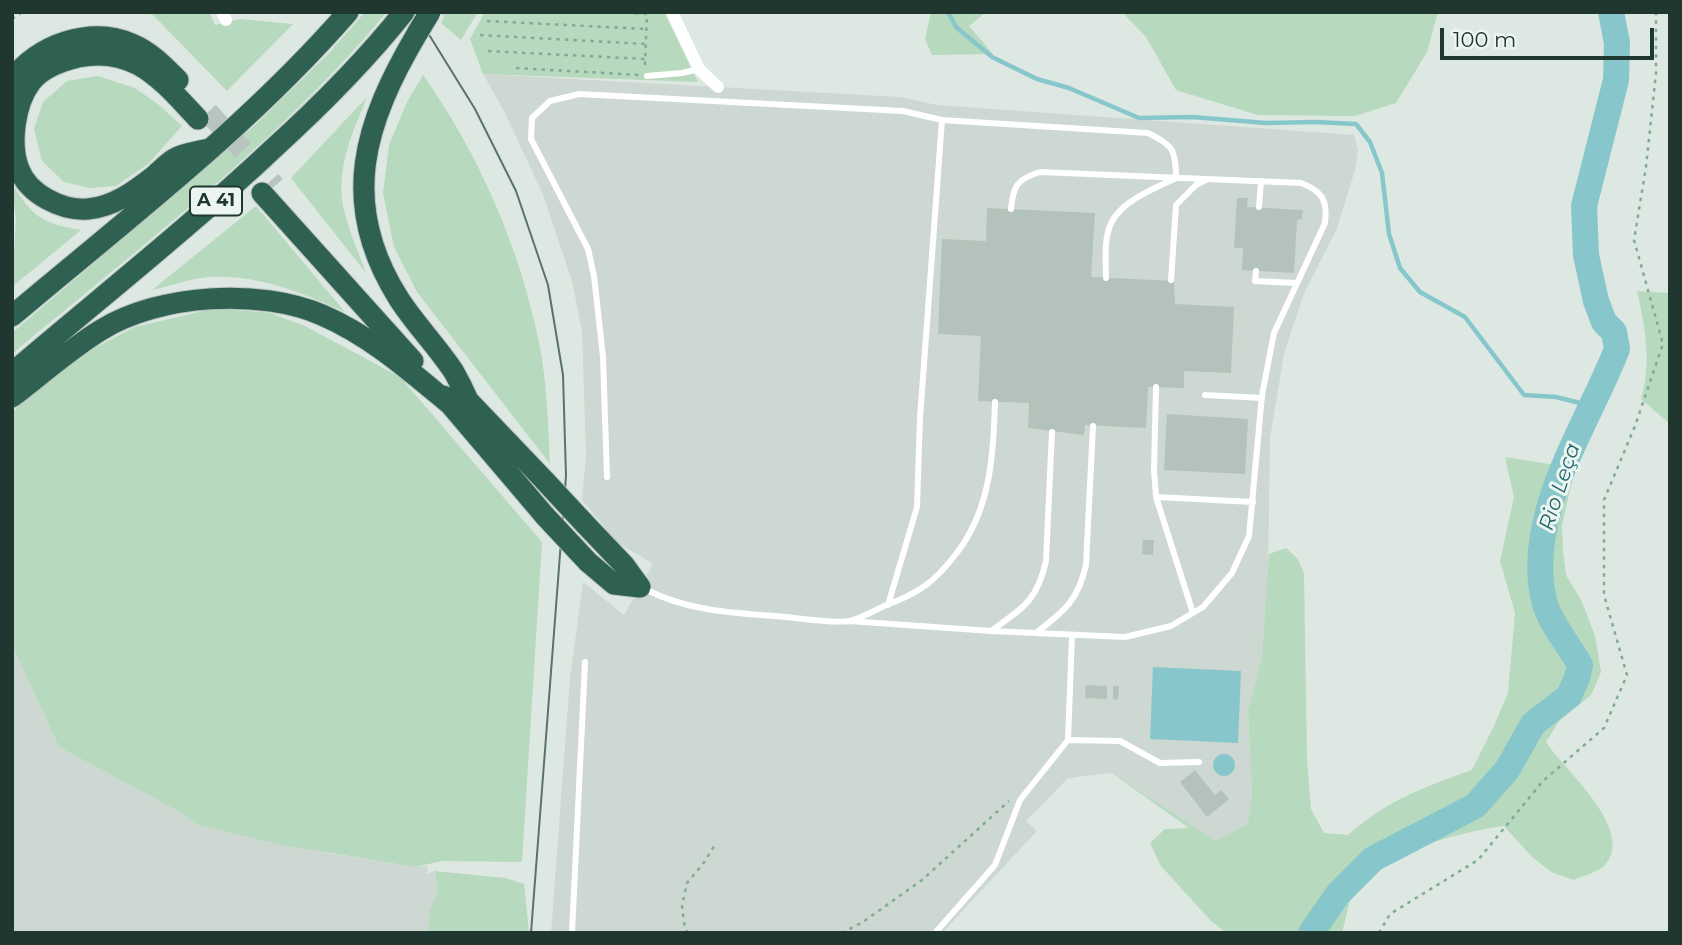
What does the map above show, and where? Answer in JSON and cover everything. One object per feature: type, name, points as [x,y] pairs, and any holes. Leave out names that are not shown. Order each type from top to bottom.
[{"type":"highway","name":"A 41","points":[[12,316],[209,149],[276,87],[348,12]]},
{"type":"highway","name":"A 41","points":[[12,373],[239,181],[326,99],[372,51],[404,12]]},
{"type":"highway","points":[[430,12],[403,58],[377,113],[365,156],[363,205],[374,255],[399,299],[454,373],[460,403]]},
{"type":"highway","points":[[12,80],[20,68],[39,53],[65,42],[108,36],[131,43],[153,55],[203,116],[137,64],[97,53],[59,62],[32,82],[22,102],[16,124],[15,144],[19,169],[29,185],[43,196],[71,208],[106,206],[130,194],[174,159],[209,149]]},
{"type":"highway","points":[[269,189],[396,323],[545,516],[588,562],[614,584],[640,587]]},
{"type":"highway","points":[[12,397],[102,329],[153,308],[194,299],[226,298],[281,303],[321,315],[396,358],[460,403],[545,481],[624,565],[640,587]]},
{"type":"street","points":[[672,12],[699,69],[718,87]]},
{"type":"lane","points":[[645,76],[682,74],[699,69]]},
{"type":"lane","points":[[713,101],[718,87]]},
{"type":"lane","points":[[607,477],[603,357],[594,276],[587,249],[531,139],[532,118],[550,101],[579,94],[903,111],[942,120],[1148,133],[1168,143],[1176,158],[1176,178]]},
{"type":"lane","points":[[888,605],[917,507],[920,418],[942,120]]},
{"type":"lane","points":[[640,587],[680,603],[728,613],[1072,636],[1125,637],[1171,626],[1203,607],[1232,573],[1249,536],[1266,365],[1274,333],[1325,223],[1327,209],[1322,195],[1314,188],[1301,183],[1040,172],[1018,183],[1012,192],[1011,209]]},
{"type":"lane","points":[[1106,278],[1108,233],[1115,214],[1176,178]]},
{"type":"lane","points":[[1171,281],[1176,205],[1196,185],[1211,178]]},
{"type":"lane","points":[[1259,207],[1261,181]]},
{"type":"lane","points":[[1256,271],[1255,281],[1296,282]]},
{"type":"lane","points":[[1156,387],[1156,497],[1193,613]]},
{"type":"lane","points":[[1205,395],[1262,398]]},
{"type":"lane","points":[[849,621],[924,589],[941,573],[969,538],[988,489],[993,455],[995,402]]},
{"type":"lane","points":[[1036,633],[1067,609],[1082,584],[1086,565],[1093,426]]},
{"type":"lane","points":[[991,631],[1027,603],[1042,577],[1046,561],[1052,432]]},
{"type":"lane","points":[[1156,497],[1253,502]]},
{"type":"lane","points":[[935,933],[995,865],[1020,800],[1068,740],[1072,636]]},
{"type":"lane","points":[[572,933],[585,662]]},
{"type":"lane","points":[[1068,740],[1120,741],[1160,763],[1199,762]]},
{"type":"path","points":[[12,19],[22,12]]},
{"type":"path","points":[[516,68],[645,76],[647,14],[618,12]]},
{"type":"path","points":[[1379,933],[1390,914],[1478,860],[1543,781],[1604,728],[1627,675],[1604,595],[1604,500],[1635,426],[1663,344],[1634,240],[1646,167],[1656,73],[1656,12]]},
{"type":"path","points":[[487,21],[646,29]]},
{"type":"path","points":[[480,35],[646,44]]},
{"type":"path","points":[[488,51],[645,59]]},
{"type":"path","points":[[842,933],[863,922],[922,880],[1008,802],[1020,800]]},
{"type":"path","points":[[688,933],[682,906],[687,883],[716,843]]},
{"type":"shaded area","points":[[483,74],[900,97],[937,105],[1354,135],[1358,150],[1355,170],[1336,231],[1305,291],[1284,354],[1270,438],[1268,581],[1262,656],[1248,711],[1252,796],[1249,824],[1216,841],[1112,773],[1077,777],[1067,779],[1026,821],[1037,831],[942,933],[551,933],[570,678],[583,582],[624,615],[653,564],[617,542],[582,500],[586,455],[582,331],[572,281],[542,192],[504,111]]},
{"type":"shaded area","points":[[12,645],[59,747],[180,812],[199,825],[328,853],[415,867],[428,866],[427,874],[435,871],[438,891],[429,912],[428,933],[12,933]]},
{"type":"green space","points":[[139,12],[209,12],[215,25],[240,19],[293,24],[227,91],[153,15]]},
{"type":"green space","points":[[365,12],[387,12],[301,105],[159,233],[12,354],[12,333],[254,126],[329,53]]},
{"type":"green space","points":[[442,12],[478,12],[461,40],[441,23],[444,16]]},
{"type":"green space","points":[[485,12],[664,12],[698,82],[483,74],[470,39]]},
{"type":"green space","points":[[931,12],[986,12],[969,26],[993,54],[932,55],[925,39]]},
{"type":"green space","points":[[1122,12],[1438,12],[1427,52],[1396,103],[1355,116],[1258,115],[1176,90],[1146,37]]},
{"type":"green space","points":[[423,75],[479,169],[520,271],[542,357],[550,464],[417,292],[394,247],[383,193],[389,145],[407,102]]},
{"type":"green space","points":[[98,76],[135,88],[182,126],[148,164],[116,186],[89,188],[64,182],[42,161],[34,129],[43,102],[67,81]]},
{"type":"green space","points":[[367,97],[347,150],[341,192],[348,223],[366,273],[291,178]]},
{"type":"green space","points":[[12,184],[26,205],[40,217],[56,225],[81,230],[12,287],[16,220]]},
{"type":"green space","points":[[256,206],[345,312],[279,286],[228,277],[188,280],[152,290]]},
{"type":"green space","points":[[1637,291],[1670,293],[1670,424],[1641,399],[1647,359]]},
{"type":"green space","points":[[216,308],[270,313],[305,326],[400,377],[542,542],[522,862],[442,861],[415,867],[283,845],[199,825],[180,812],[59,747],[12,645],[12,412],[83,354],[135,327]]},
{"type":"green space","points":[[1505,457],[1575,468],[1562,525],[1563,552],[1566,575],[1582,602],[1595,636],[1601,672],[1591,695],[1559,721],[1546,742],[1581,784],[1605,819],[1612,836],[1612,852],[1604,866],[1574,880],[1551,872],[1531,856],[1504,826],[1489,828],[1425,845],[1367,871],[1355,885],[1342,933],[1227,933],[1211,921],[1161,866],[1150,843],[1165,829],[1189,828],[1112,773],[1216,841],[1248,824],[1252,796],[1248,711],[1262,656],[1269,554],[1286,548],[1297,558],[1304,573],[1307,761],[1311,809],[1324,833],[1348,835],[1406,796],[1472,770],[1508,693],[1515,613],[1500,561],[1514,497]]},
{"type":"green space","points":[[435,871],[505,878],[524,884],[529,933],[428,933],[429,912],[438,891]]},
{"type":"water","points":[[1153,667],[1241,671],[1238,743],[1150,739]]},
{"type":"water","points":[[1224,754],[1232,757],[1235,765],[1232,773],[1224,776],[1216,773],[1213,765],[1216,757]]},
{"type":"building","points":[[1237,198],[1248,198],[1247,207],[1303,210],[1302,219],[1297,220],[1294,273],[1242,270],[1243,248],[1234,248]]},
{"type":"building","points":[[987,208],[1095,213],[1091,277],[1174,281],[1175,304],[1234,307],[1231,373],[1184,371],[1184,388],[1148,387],[1146,428],[1085,425],[1084,435],[1028,428],[1029,403],[978,401],[981,336],[938,334],[942,239],[986,241]]},
{"type":"building","points":[[1167,414],[1248,419],[1245,474],[1164,470]]},
{"type":"building","points":[[1143,540],[1154,540],[1153,555],[1142,554]]},
{"type":"building","points":[[1086,685],[1107,686],[1107,699],[1085,698]]},
{"type":"building","points":[[1113,686],[1119,686],[1118,700],[1113,699]]},
{"type":"building","points":[[1195,770],[1215,795],[1221,790],[1229,799],[1207,817],[1180,782]]},
{"type":"waterway","points":[[948,12],[956,27],[992,57],[1037,79],[1069,88],[1139,118],[1192,117],[1266,123],[1356,124],[1370,142],[1382,173],[1389,234],[1400,268],[1420,292],[1465,317],[1524,395],[1556,397],[1592,406]]},
{"type":"waterway","name":"Rio Leça","points":[[1311,933],[1338,894],[1373,859],[1475,806],[1507,770],[1533,724],[1569,696],[1577,678],[1580,665],[1548,611],[1540,572],[1542,539],[1561,473],[1617,349],[1614,332],[1604,322],[1596,301],[1586,255],[1584,206],[1616,80],[1617,43],[1611,12]]},
{"type":"tunnel","points":[[208,112],[275,186]]},
{"type":"tram line","points":[[415,12],[475,109],[516,191],[548,285],[563,375],[566,476],[531,933]]}]
